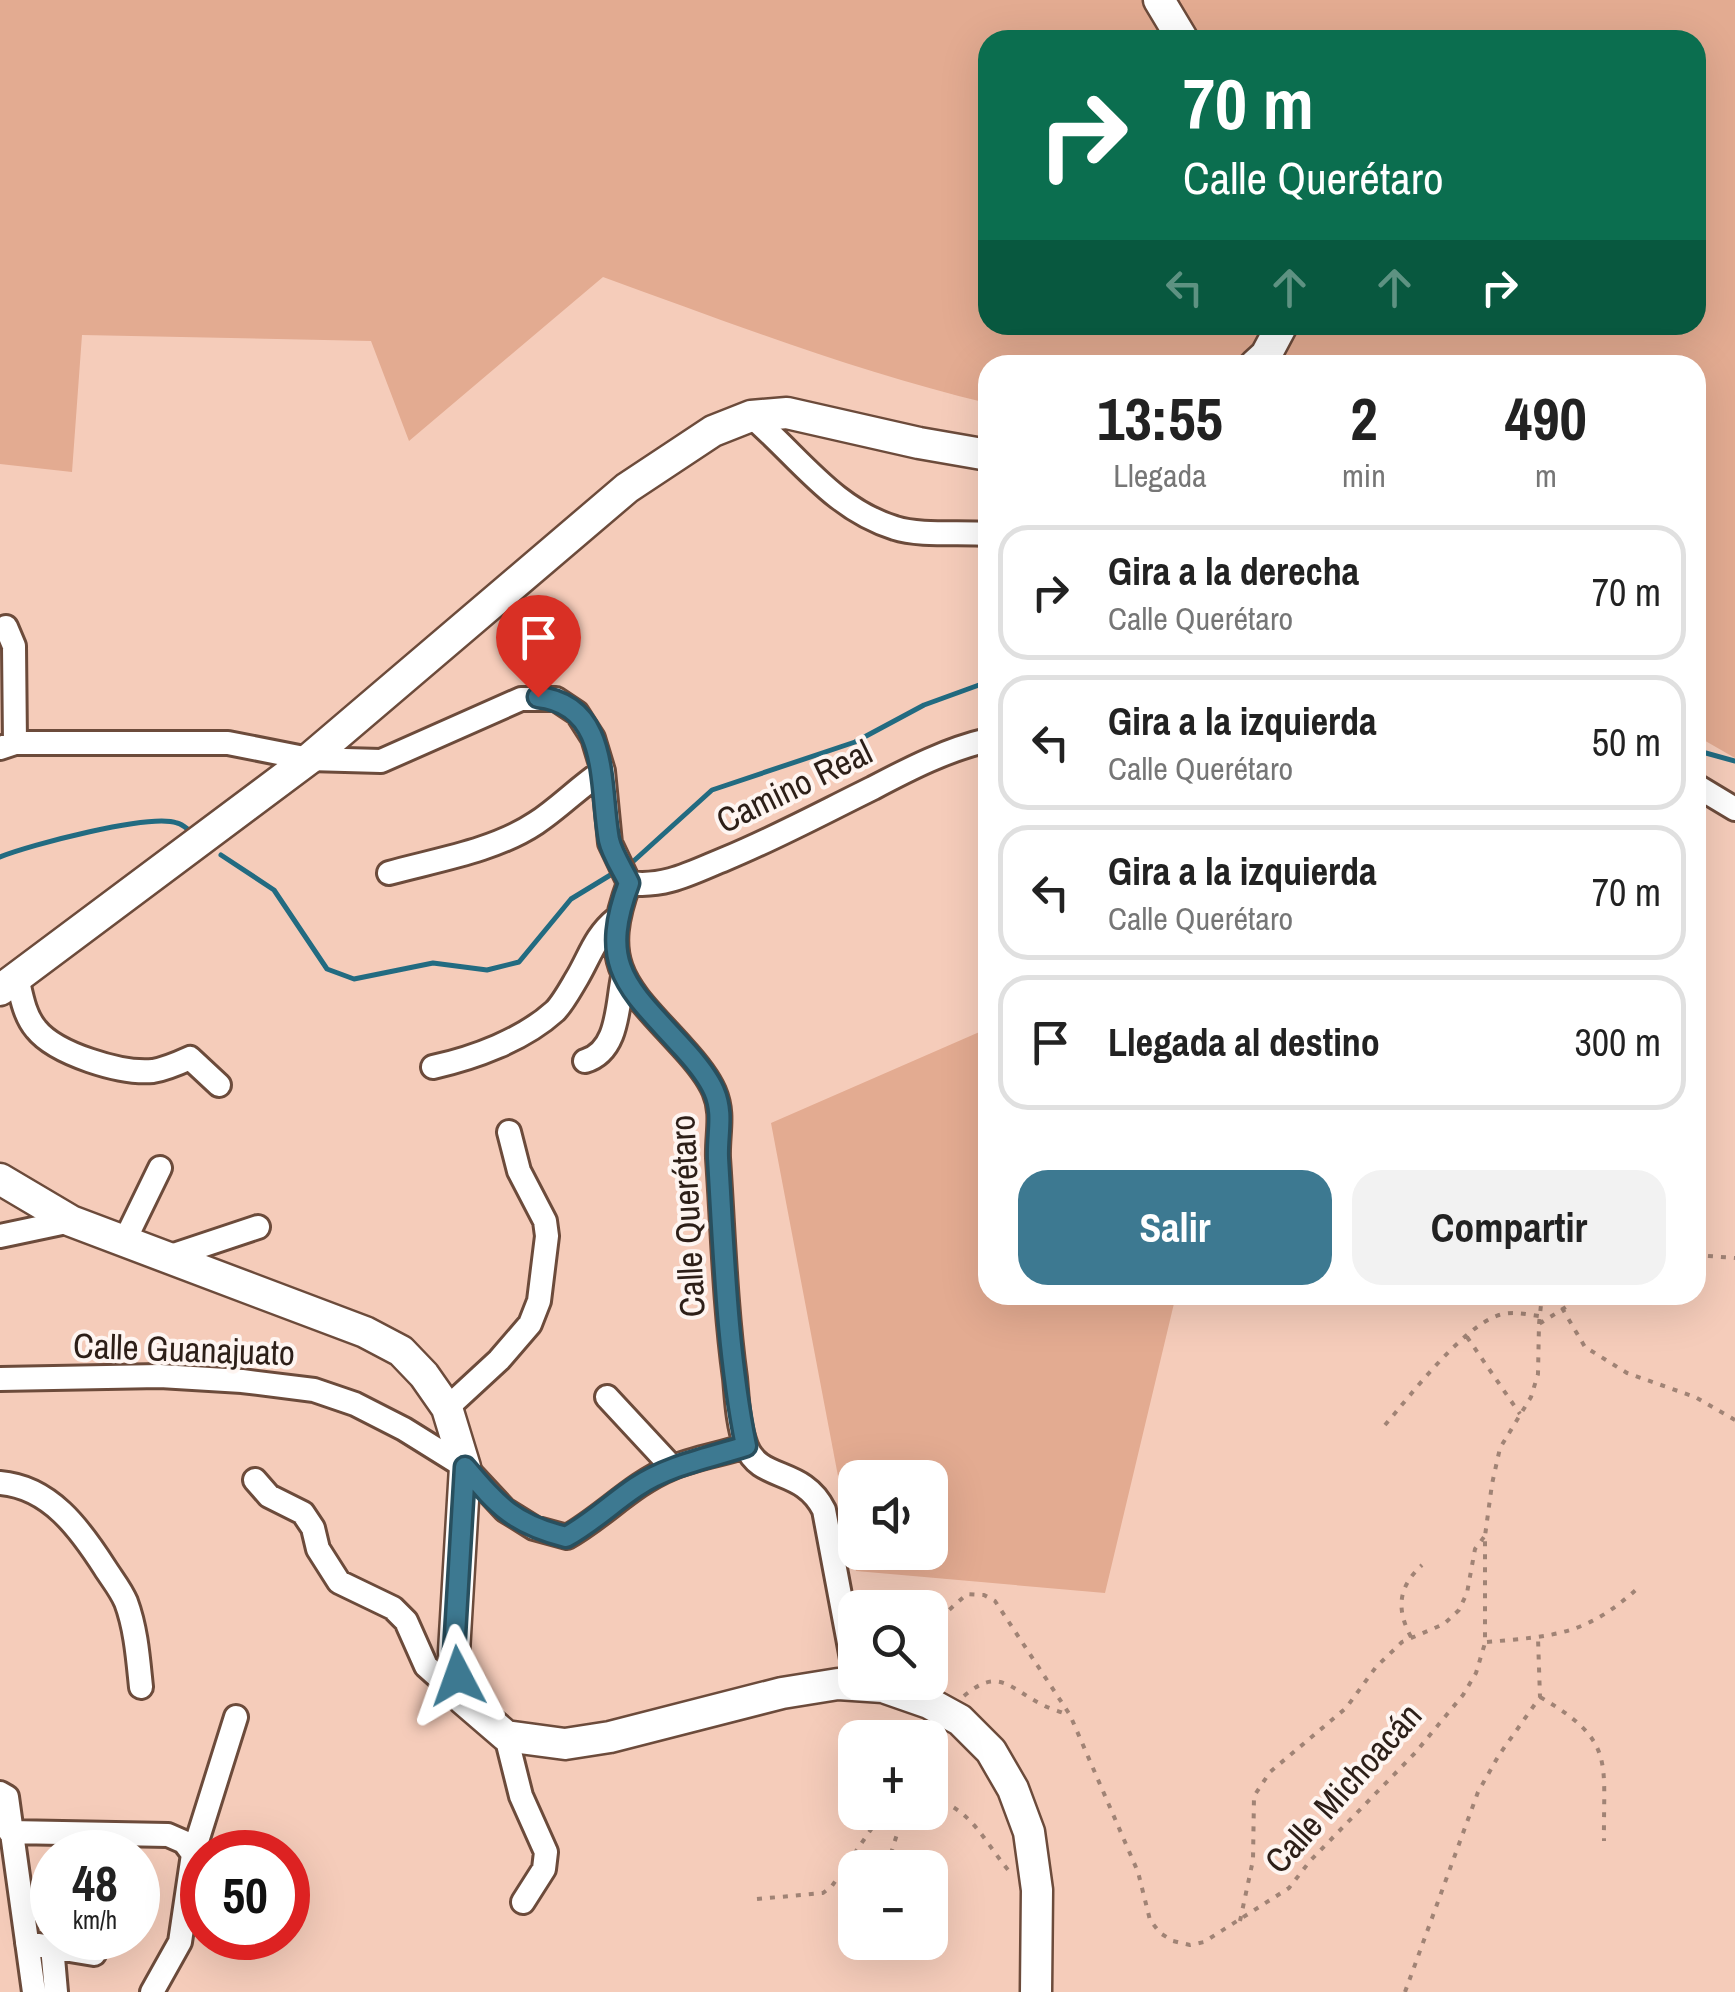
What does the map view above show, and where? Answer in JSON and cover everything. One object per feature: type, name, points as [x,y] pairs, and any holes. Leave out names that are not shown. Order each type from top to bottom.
[{"type":"main road","points":[[1159,0],[1176,30]]},
{"type":"main road","points":[[8,983],[309,759],[627,488],[713,430],[751,416],[788,412],[978,453]]},
{"type":"main road","points":[[0,1178],[71,1221],[365,1332],[400,1351],[424,1375],[447,1408],[465,1467],[454,1652],[463,1699],[506,1736],[565,1744],[610,1737],[838,1684]]},
{"type":"main road","points":[[923,1700],[960,1720],[991,1751],[1014,1788],[1029,1832],[1038,1890],[1036,1992]]},
{"type":"street","points":[[751,416],[820,485],[862,514],[898,530],[978,534]]},
{"type":"street","points":[[6,627],[14,646],[7,746],[228,743],[309,759],[381,761],[522,699],[556,699],[577,714],[593,738],[603,771],[610,843],[629,883],[616,920],[618,968],[623,978],[618,1024],[592,1060],[585,1061]]},
{"type":"street","name":"Camino Real","points":[[629,883],[665,884],[764,843],[902,773],[978,742]]},
{"type":"street","points":[[388,874],[505,840],[536,824],[574,790],[603,771]]},
{"type":"street","points":[[1706,791],[1735,808]]},
{"type":"street","points":[[433,1067],[471,1059],[556,1010],[600,932],[616,920]]},
{"type":"street","name":"Calle Querétaro","points":[[623,978],[714,1090],[721,1117],[718,1155],[728,1332],[746,1446]]},
{"type":"street","points":[[8,983],[34,1027],[47,1040],[83,1058],[126,1069],[154,1071],[190,1058],[219,1086]]},
{"type":"street","points":[[447,1408],[530,1324],[539,1301],[546,1221],[519,1171],[509,1132]]},
{"type":"street","points":[[124,1242],[160,1168]]},
{"type":"street","points":[[0,1236],[71,1221]]},
{"type":"street","points":[[168,1257],[258,1227]]},
{"type":"street","name":"Calle Guanajuato","points":[[0,1379],[160,1376],[242,1380],[314,1390],[355,1404],[404,1428],[465,1467]]},
{"type":"street","points":[[607,1397],[672,1467]]},
{"type":"street","points":[[465,1467],[506,1510],[534,1528],[566,1537],[594,1522],[635,1487],[672,1467],[746,1446],[756,1464],[801,1482],[817,1496],[824,1510],[839,1590]]},
{"type":"street","points":[[255,1480],[269,1496],[303,1513],[313,1528],[318,1549],[340,1582],[393,1608],[406,1621],[426,1666],[463,1699]]},
{"type":"street","points":[[0,1483],[21,1485],[46,1497],[84,1535],[124,1597],[135,1632],[141,1687]]},
{"type":"street","points":[[201,1830],[236,1717]]},
{"type":"street","points":[[506,1736],[522,1796],[546,1852],[544,1869],[523,1902]]},
{"type":"street","points":[[0,1793],[7,1797],[34,1992]]},
{"type":"street","points":[[10,1832],[168,1834],[180,1840]]},
{"type":"street","points":[[152,1992],[180,1942]]},
{"type":"street","points":[[53,1960],[56,1992]]},
{"type":"path","points":[[1706,1257],[1735,1258]]},
{"type":"path","name":"Calle Michoacán","points":[[948,1610],[966,1594],[984,1595],[996,1601],[1070,1714],[1138,1872],[1150,1920],[1160,1934],[1190,1944],[1204,1942],[1289,1888],[1415,1752],[1463,1695],[1476,1673],[1485,1642],[1485,1536],[1500,1448],[1531,1397],[1538,1374],[1540,1305]]},
{"type":"path","points":[[1539,1324],[1567,1305]]},
{"type":"path","points":[[1562,1308],[1585,1347],[1627,1372],[1695,1397],[1735,1420]]},
{"type":"path","points":[[1385,1424],[1481,1324],[1517,1312],[1538,1316]]},
{"type":"path","points":[[1466,1337],[1520,1414]]},
{"type":"path","points":[[1240,1921],[1253,1860],[1254,1796],[1270,1772],[1346,1708],[1376,1668],[1411,1637],[1444,1624],[1459,1610],[1467,1593],[1475,1550],[1485,1536]]},
{"type":"path","points":[[1411,1637],[1400,1616],[1402,1592],[1410,1576],[1422,1565]]},
{"type":"path","points":[[1485,1642],[1538,1638],[1586,1627],[1617,1607],[1641,1584]]},
{"type":"path","points":[[1405,1992],[1478,1792],[1540,1697],[1538,1638]]},
{"type":"path","points":[[946,1712],[981,1682],[998,1681],[1021,1689],[1042,1705],[1070,1714]]},
{"type":"path","points":[[1540,1697],[1577,1719],[1593,1737],[1601,1755],[1604,1841]]},
{"type":"path","points":[[948,1802],[982,1831],[1012,1875],[1038,1890]]},
{"type":"path","points":[[757,1899],[823,1893],[872,1830]]},
{"type":"shaded area","points":[[0,0],[1735,0],[1735,758],[1706,741],[1706,355],[978,355],[978,401],[842,362],[603,277],[409,441],[371,341],[82,335],[72,472],[0,464]]},
{"type":"shaded area","points":[[978,1033],[978,1305],[1174,1305],[1105,1593],[856,1571],[948,1570],[948,1460],[838,1460],[838,1476],[771,1123]]},
{"type":"waterway","points":[[627,867],[712,790],[855,742],[924,705],[978,685]]},
{"type":"waterway","points":[[1706,753],[1735,761]]},
{"type":"waterway","points":[[0,857],[62,838],[142,822],[177,823],[190,831]]},
{"type":"waterway","points":[[221,855],[274,890],[327,969],[354,979],[433,963],[487,970],[519,962],[571,899],[617,871]]},
{"type":"route","points":[[458,1676],[454,1652],[465,1467],[506,1510],[534,1528],[566,1537],[594,1522],[635,1487],[672,1467],[746,1446],[728,1332],[718,1155],[721,1117],[714,1090],[695,1062],[628,987],[618,968],[616,920],[629,883],[610,843],[603,771],[593,738],[577,714],[556,699],[538,697]]}]
